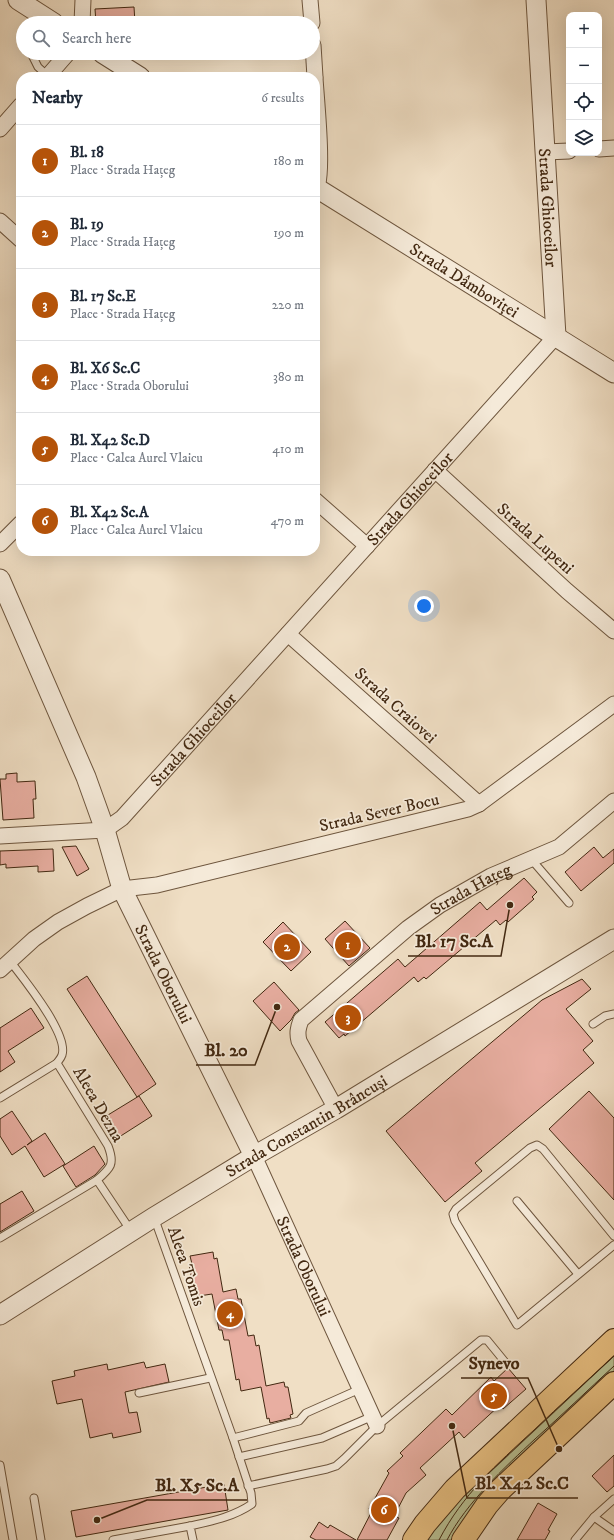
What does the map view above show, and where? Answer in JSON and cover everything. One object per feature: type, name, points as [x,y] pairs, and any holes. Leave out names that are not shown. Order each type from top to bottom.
[{"type":"main road","points":[[414,1540],[424,1524],[455,1489],[610,1341]]},
{"type":"main road","points":[[462,1540],[487,1505],[500,1490],[614,1383]]},
{"type":"street","points":[[18,0],[43,16]]},
{"type":"street","points":[[82,16],[83,0]]},
{"type":"street","points":[[310,0],[311,16]]},
{"type":"street","name":"Strada Ghioceilor","points":[[105,830],[122,818],[138,802],[556,336],[536,0]]},
{"type":"street","points":[[51,72],[62,60]]},
{"type":"street","points":[[113,60],[132,72]]},
{"type":"street","points":[[314,60],[315,72]]},
{"type":"street","points":[[0,129],[16,111]]},
{"type":"street","points":[[602,149],[614,148]]},
{"type":"street","points":[[545,152],[566,151]]},
{"type":"street","name":"Strada Dâmboviței","points":[[320,191],[614,373]]},
{"type":"street","points":[[0,221],[16,235]]},
{"type":"street","name":"Strada Lupeni","points":[[435,470],[567,591],[614,631]]},
{"type":"street","points":[[320,504],[367,546]]},
{"type":"street","points":[[0,544],[16,528]]},
{"type":"street","name":"Strada Oborului","points":[[0,579],[86,777],[105,830],[122,889],[254,1156],[375,1421]]},
{"type":"street","name":"Strada Craiovei","points":[[288,634],[479,804]]},
{"type":"street","name":"Strada Sever Bocu","points":[[5,966],[34,939],[58,922],[122,889],[157,885],[456,813],[479,804],[614,704]]},
{"type":"street","name":"Strada Hațeg","points":[[336,1109],[299,1041],[298,1027],[301,1020],[408,928],[440,905],[491,876],[558,847],[614,801]]},
{"type":"street","points":[[0,836],[105,830]]},
{"type":"street","name":"Strada Constantin Brâncuși","points":[[0,1315],[154,1217],[254,1156],[336,1109],[614,939]]},
{"type":"lane","points":[[34,60],[43,72]]},
{"type":"lane","points":[[531,859],[569,903]]},
{"type":"lane","name":"Aleea Dezna","points":[[0,1098],[57,1062],[63,1054],[63,1049],[53,1021],[5,966]]},
{"type":"lane","points":[[593,1024],[605,1016],[614,1014]]},
{"type":"lane","name":"Aleea Dezna","points":[[0,1238],[97,1180],[108,1170],[112,1160],[108,1146],[57,1062]]},
{"type":"lane","points":[[614,1236],[543,1149],[537,1145],[530,1148],[456,1208],[453,1214],[454,1221],[517,1325],[614,1244]]},
{"type":"lane","points":[[97,1180],[131,1232]]},
{"type":"lane","points":[[517,1201],[578,1274]]},
{"type":"lane","name":"Aleea Tomis","points":[[113,1540],[190,1526],[227,1517],[252,1504],[251,1493],[233,1438],[210,1378],[154,1217]]},
{"type":"lane","points":[[248,1486],[336,1466],[344,1459],[375,1421],[481,1340],[487,1340],[505,1362]]},
{"type":"lane","points":[[139,1393],[210,1378]]},
{"type":"lane","points":[[233,1438],[299,1422],[306,1413],[360,1389]]},
{"type":"lane","points":[[239,1457],[322,1438],[375,1421]]},
{"type":"lane","points":[[0,1465],[13,1540]]},
{"type":"lane","points":[[34,1498],[41,1540]]},
{"type":"lane","points":[[575,1540],[594,1517],[614,1499]]},
{"type":"lane","points":[[594,1517],[614,1531]]},
{"type":"lane","points":[[190,1526],[193,1540]]},
{"type":"green space","points":[[614,1354],[614,1374],[476,1506],[451,1540],[424,1540],[461,1496]]},
{"type":"building","points":[[134,7],[135,16],[96,16],[95,9]]},
{"type":"building","points":[[17,773],[17,782],[35,781],[36,799],[33,799],[34,818],[3,820],[0,779],[6,779],[6,774]]},
{"type":"building","points":[[76,846],[89,869],[77,876],[62,847]]},
{"type":"building","points":[[594,847],[603,858],[614,849],[614,863],[581,891],[565,872]]},
{"type":"building","points":[[53,849],[54,871],[38,872],[38,866],[6,868],[6,864],[0,865],[0,851]]},
{"type":"building","points":[[524,878],[537,892],[532,897],[534,899],[508,922],[506,920],[500,925],[496,920],[426,979],[424,977],[418,982],[414,977],[345,1036],[344,1034],[339,1038],[325,1022],[398,959],[405,967],[480,902],[487,910]]},
{"type":"building","points":[[345,921],[370,948],[349,966],[325,939]]},
{"type":"building","points":[[283,922],[311,952],[291,971],[263,942]]},
{"type":"building","points":[[87,976],[156,1084],[137,1097],[67,989]]},
{"type":"building","points":[[582,979],[591,989],[566,1009],[593,1041],[583,1050],[594,1063],[475,1163],[482,1171],[445,1202],[386,1131],[542,1000]]},
{"type":"building","points":[[274,982],[299,1010],[280,1031],[253,1001]]},
{"type":"building","points":[[31,1008],[44,1028],[8,1051],[15,1062],[0,1072],[0,1028]]},
{"type":"building","points":[[589,1091],[614,1118],[614,1200],[549,1129]]},
{"type":"building","points":[[139,1096],[152,1116],[116,1139],[103,1118]]},
{"type":"building","points":[[12,1111],[32,1141],[27,1145],[45,1133],[65,1164],[44,1177],[25,1146],[12,1155],[0,1136],[0,1119]]},
{"type":"building","points":[[94,1146],[105,1164],[95,1175],[76,1187],[63,1166]]},
{"type":"building","points":[[22,1191],[34,1211],[0,1232],[0,1204]]},
{"type":"building","points":[[213,1252],[214,1259],[217,1258],[223,1292],[236,1289],[238,1299],[241,1299],[248,1336],[254,1335],[256,1346],[259,1345],[266,1386],[284,1382],[285,1387],[288,1387],[293,1414],[290,1415],[291,1418],[270,1423],[269,1418],[267,1419],[261,1387],[241,1391],[239,1379],[236,1380],[229,1340],[224,1340],[222,1330],[219,1330],[212,1294],[199,1296],[197,1290],[194,1291],[189,1264],[192,1264],[190,1256]]},
{"type":"building","points":[[144,1362],[146,1368],[165,1364],[169,1382],[125,1392],[129,1413],[137,1412],[141,1432],[113,1438],[112,1433],[90,1438],[82,1399],[57,1404],[52,1381],[75,1376],[74,1371],[107,1364],[108,1370]]},
{"type":"building","points":[[508,1368],[526,1389],[503,1409],[500,1405],[464,1438],[459,1432],[420,1468],[426,1475],[406,1493],[394,1516],[399,1518],[387,1540],[357,1540],[372,1511],[369,1509],[389,1473],[387,1471],[403,1456],[400,1453],[446,1409],[452,1415],[491,1377],[494,1381]]},
{"type":"building","points":[[614,1455],[614,1486],[607,1492],[592,1476]]},
{"type":"building","points":[[224,1484],[228,1510],[76,1537],[71,1511]]},
{"type":"building","points":[[538,1503],[557,1514],[548,1530],[550,1531],[545,1540],[517,1540]]},
{"type":"building","points":[[319,1522],[328,1528],[330,1525],[356,1540],[316,1540],[310,1537]]},
{"type":"tram line","points":[[439,1540],[459,1508],[481,1481],[506,1455],[614,1356]]},
{"type":"tram line","points":[[447,1540],[455,1526],[475,1499],[487,1486],[614,1366]]},
{"type":"place","name":"Bl. 17 Sc.A","points":[[510,905]]},
{"type":"place","name":"Bl. 18","points":[[348,945]]},
{"type":"place","name":"Bl. 19","points":[[287,947]]},
{"type":"place","name":"Bl. 20","points":[[277,1007]]},
{"type":"place","name":"Bl. 17 Sc.E","points":[[348,1018]]},
{"type":"place","name":"Bl. X6 Sc.C","points":[[230,1314]]},
{"type":"place","name":"Bl. X42 Sc.D","points":[[494,1396]]},
{"type":"place","name":"Bl. X42 Sc.C","points":[[452,1426]]},
{"type":"place","name":"Synevo","points":[[559,1449]]},
{"type":"place","name":"Bl. X42 Sc.A","points":[[384,1510]]},
{"type":"place","name":"Bl. X5 Sc.A","points":[[97,1520]]}]
